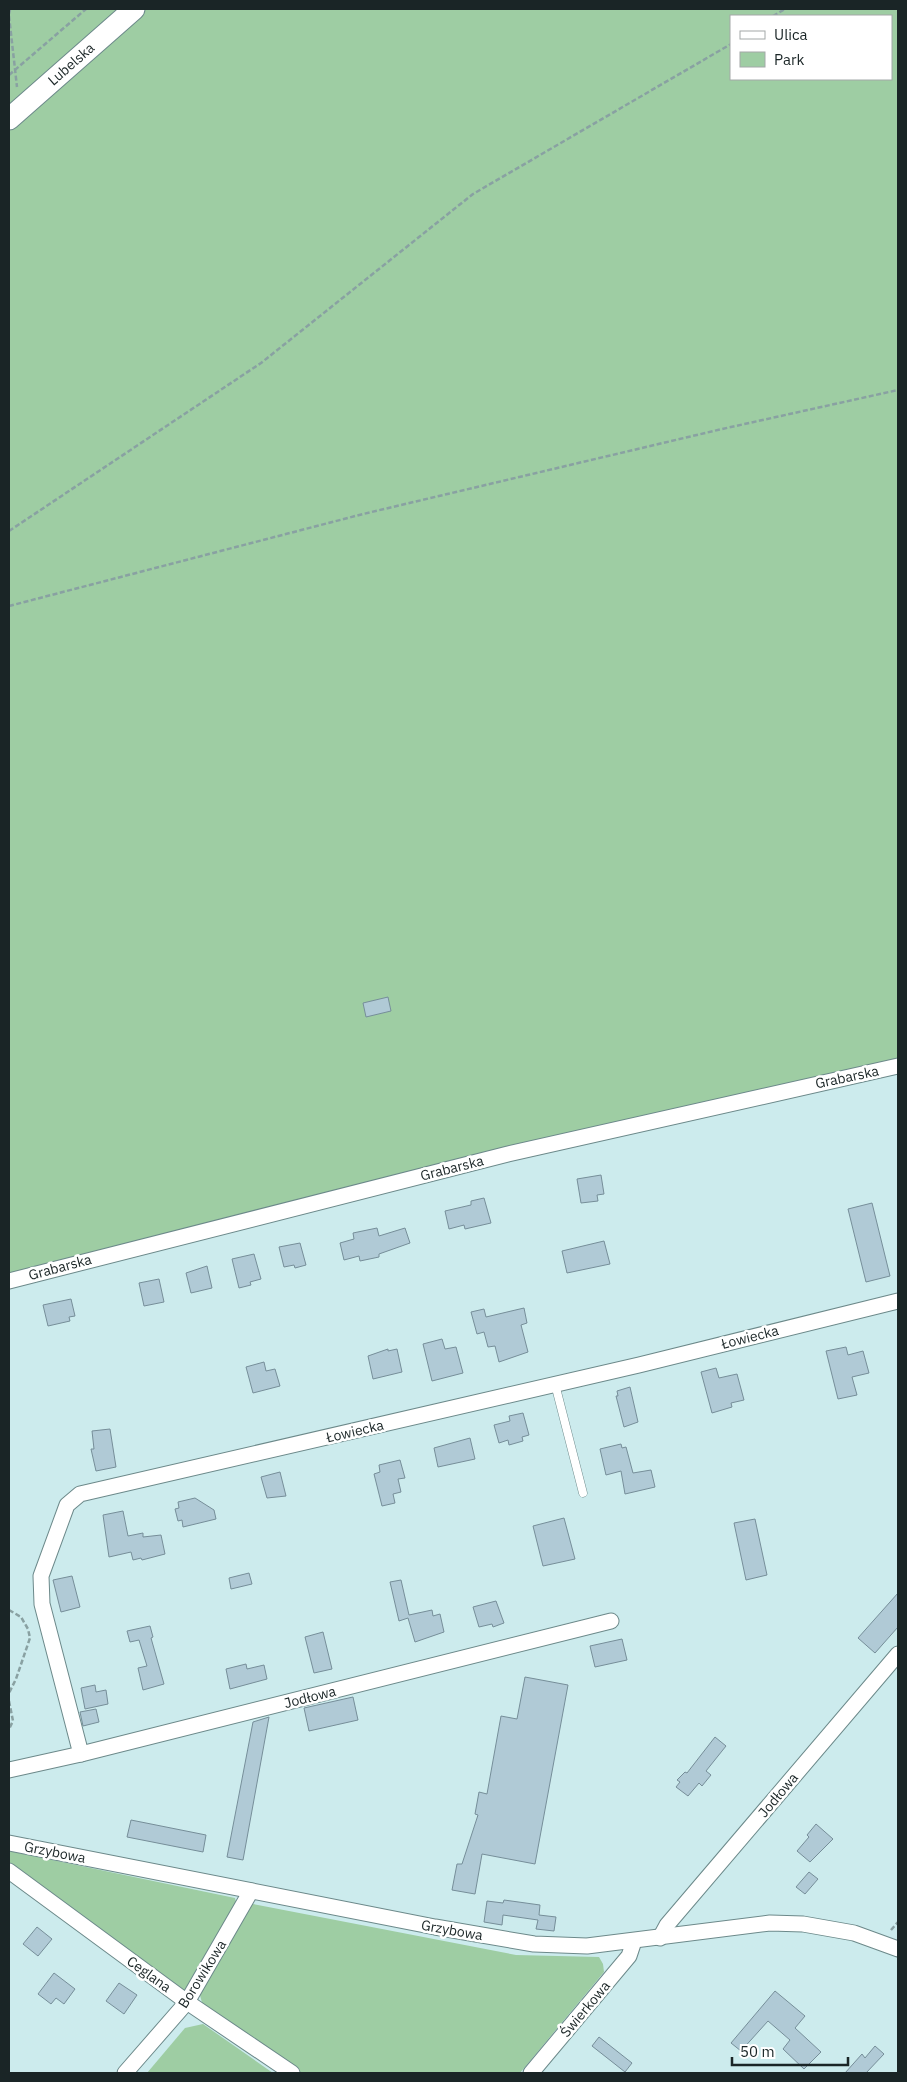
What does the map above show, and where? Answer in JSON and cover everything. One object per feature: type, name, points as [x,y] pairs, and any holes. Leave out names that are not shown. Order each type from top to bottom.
[{"type":"main road","name":"Lubelska","points":[[9,119],[134,9]]},
{"type":"street","name":"Grabarska","points":[[9,1281],[508,1154],[898,1066]]},
{"type":"street","name":"Łowiecka","points":[[81,1754],[42,1604],[41,1576],[67,1505],[80,1494],[555,1384],[898,1301]]},
{"type":"street","name":"Jodłowa","points":[[9,1770],[81,1754],[611,1621]]},
{"type":"street","name":"Jodłowa","points":[[660,1938],[673,1918],[898,1654]]},
{"type":"street","name":"Grzybowa","points":[[9,1843],[435,1927],[534,1944],[587,1946],[770,1923],[803,1924],[854,1933],[898,1949]]},
{"type":"street","name":"Ceglana","points":[[9,1872],[187,2002],[292,2073]]},
{"type":"street","name":"Borowikowa","points":[[125,2073],[187,2002],[251,1891]]},
{"type":"street","name":"Świerkowa","points":[[531,2073],[629,1956],[634,1941]]},
{"type":"lane","points":[[555,1384],[583,1493]]},
{"type":"path","points":[[10,9],[17,94],[25,104]]},
{"type":"path","points":[[9,75],[86,9]]},
{"type":"path","points":[[9,531],[261,363],[473,194],[730,45]]},
{"type":"path","points":[[9,606],[372,511],[898,390]]},
{"type":"path","points":[[9,1610],[21,1617],[28,1629],[30,1638],[9,1694]]},
{"type":"path","points":[[9,1701],[13,1721],[9,1729]]},
{"type":"green space","points":[[9,9],[898,9],[898,1062],[9,1273]]},
{"type":"green space","points":[[9,1851],[235,1898],[237,1906],[187,1991],[181,1992],[9,1864]]},
{"type":"green space","points":[[253,1904],[516,1955],[599,1957],[603,1964],[604,1972],[520,2073],[300,2073],[203,2006],[199,1992],[248,1908]]},
{"type":"green space","points":[[203,2024],[273,2073],[147,2073],[185,2028]]},
{"type":"building","points":[[388,997],[391,1011],[366,1017],[363,1003]]},
{"type":"building","points":[[601,1175],[604,1194],[597,1195],[598,1201],[581,1203],[577,1179]]},
{"type":"building","points":[[484,1198],[491,1223],[465,1229],[464,1225],[449,1229],[445,1211],[471,1205],[471,1201]]},
{"type":"building","points":[[872,1203],[890,1276],[866,1282],[848,1209]]},
{"type":"building","points":[[377,1228],[379,1236],[405,1228],[410,1243],[379,1254],[379,1257],[360,1261],[359,1256],[344,1260],[340,1243],[354,1239],[353,1233]]},
{"type":"building","points":[[604,1241],[610,1264],[567,1273],[562,1251]]},
{"type":"building","points":[[300,1243],[306,1265],[295,1268],[294,1265],[284,1267],[279,1247]]},
{"type":"building","points":[[254,1254],[261,1279],[250,1282],[251,1285],[239,1288],[232,1259]]},
{"type":"building","points":[[207,1266],[212,1288],[191,1293],[186,1273]]},
{"type":"building","points":[[159,1279],[164,1302],[144,1306],[139,1283]]},
{"type":"building","points":[[71,1299],[75,1316],[69,1317],[70,1321],[48,1326],[43,1305]]},
{"type":"building","points":[[524,1308],[527,1323],[521,1325],[528,1352],[499,1362],[495,1346],[488,1347],[484,1332],[477,1334],[471,1312],[484,1309],[486,1317]]},
{"type":"building","points":[[442,1339],[445,1349],[456,1347],[463,1373],[432,1381],[423,1344]]},
{"type":"building","points":[[846,1347],[848,1355],[863,1351],[869,1373],[852,1377],[857,1395],[838,1399],[826,1351]]},
{"type":"building","points":[[388,1349],[388,1351],[397,1349],[402,1372],[373,1379],[368,1356]]},
{"type":"building","points":[[264,1362],[266,1371],[275,1369],[280,1386],[253,1393],[246,1367]]},
{"type":"building","points":[[716,1368],[719,1378],[737,1374],[744,1400],[731,1403],[732,1407],[712,1413],[701,1372]]},
{"type":"building","points":[[630,1387],[638,1422],[624,1427],[616,1396],[618,1396],[617,1391]]},
{"type":"building","points":[[523,1413],[529,1435],[522,1437],[523,1441],[509,1445],[508,1440],[499,1443],[494,1425],[510,1421],[509,1416]]},
{"type":"building","points":[[110,1429],[116,1467],[96,1471],[91,1449],[94,1449],[92,1431]]},
{"type":"building","points":[[470,1438],[475,1459],[438,1467],[434,1448]]},
{"type":"building","points":[[621,1444],[622,1448],[626,1447],[633,1473],[651,1470],[655,1487],[625,1494],[621,1471],[606,1475],[600,1449]]},
{"type":"building","points":[[400,1460],[405,1478],[398,1479],[401,1492],[393,1494],[395,1503],[382,1506],[374,1474],[380,1472],[379,1465]]},
{"type":"building","points":[[280,1472],[286,1496],[267,1498],[261,1477]]},
{"type":"building","points":[[195,1498],[214,1510],[216,1519],[183,1527],[182,1520],[178,1521],[175,1509],[179,1508],[178,1502]]},
{"type":"building","points":[[123,1511],[128,1536],[143,1533],[143,1537],[161,1535],[165,1554],[142,1560],[141,1558],[133,1560],[131,1552],[109,1557],[103,1515]]},
{"type":"building","points":[[564,1518],[575,1559],[543,1566],[533,1526]]},
{"type":"building","points":[[755,1519],[767,1575],[746,1580],[734,1523]]},
{"type":"building","points":[[249,1573],[252,1584],[231,1589],[229,1578]]},
{"type":"building","points":[[72,1576],[80,1607],[61,1612],[53,1580]]},
{"type":"building","points":[[401,1580],[409,1615],[432,1610],[433,1616],[440,1614],[444,1632],[415,1642],[408,1618],[399,1621],[390,1582]]},
{"type":"building","points":[[898,1593],[898,1627],[875,1653],[858,1638]]},
{"type":"building","points":[[496,1601],[504,1623],[493,1627],[492,1624],[479,1627],[473,1607]]},
{"type":"building","points":[[150,1626],[153,1637],[151,1638],[164,1684],[143,1690],[138,1668],[147,1666],[139,1640],[130,1642],[127,1631]]},
{"type":"building","points":[[323,1632],[332,1669],[314,1673],[305,1637]]},
{"type":"building","points":[[622,1639],[627,1660],[595,1667],[590,1646]]},
{"type":"building","points":[[246,1664],[247,1669],[264,1665],[267,1679],[230,1689],[226,1669]]},
{"type":"building","points":[[525,1677],[568,1685],[535,1864],[482,1854],[475,1894],[452,1890],[457,1864],[462,1864],[478,1815],[475,1814],[479,1792],[487,1794],[501,1716],[517,1719]]},
{"type":"building","points":[[95,1685],[96,1692],[106,1690],[108,1704],[85,1709],[81,1688]]},
{"type":"building","points":[[353,1697],[358,1720],[309,1731],[304,1708]]},
{"type":"building","points":[[96,1709],[99,1722],[83,1726],[80,1712]]},
{"type":"building","points":[[269,1717],[243,1860],[227,1857],[253,1722]]},
{"type":"building","points":[[715,1737],[726,1746],[706,1771],[711,1775],[702,1786],[699,1783],[688,1796],[676,1787],[680,1782],[677,1780],[685,1772],[687,1773]]},
{"type":"building","points":[[131,1820],[206,1835],[203,1852],[127,1837]]},
{"type":"building","points":[[816,1824],[833,1839],[810,1862],[797,1851],[809,1837],[807,1835]]},
{"type":"building","points":[[809,1872],[818,1879],[805,1894],[796,1887]]},
{"type":"building","points":[[504,1900],[540,1905],[539,1915],[556,1917],[554,1931],[536,1929],[538,1920],[503,1915],[502,1925],[484,1922],[487,1901],[503,1903]]},
{"type":"building","points":[[37,1927],[52,1939],[38,1956],[23,1944]]},
{"type":"building","points":[[54,1973],[75,1989],[64,2004],[56,1998],[51,2004],[38,1994]]},
{"type":"building","points":[[119,1983],[137,1995],[124,2014],[106,2001]]},
{"type":"building","points":[[775,1991],[805,2016],[795,2028],[821,2052],[804,2069],[783,2049],[790,2040],[768,2021],[741,2051],[731,2043]]},
{"type":"building","points":[[599,2037],[632,2063],[625,2072],[592,2046]]},
{"type":"building","points":[[875,2046],[884,2054],[866,2073],[845,2073],[862,2054],[865,2058]]}]
